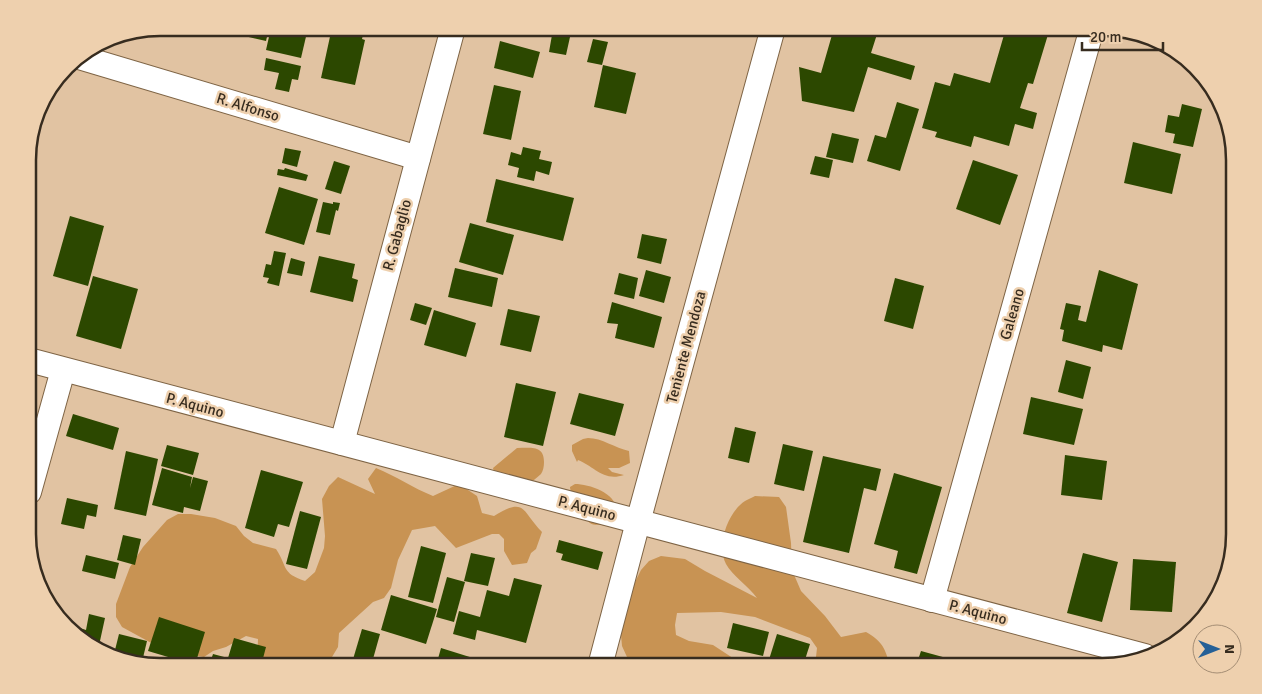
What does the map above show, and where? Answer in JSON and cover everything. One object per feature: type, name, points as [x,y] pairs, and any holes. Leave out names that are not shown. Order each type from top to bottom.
[{"type":"street","name":"Teniente Mendoza","points":[[602,658],[771,36]]},
{"type":"street","name":"Galeano","points":[[932,600],[1090,36]]},
{"type":"street","name":"R. Gabaglio","points":[[342,443],[451,37]]},
{"type":"street","name":"R. Alfonso","points":[[88,60],[418,158]]},
{"type":"street","name":"P. Aquino","points":[[36,362],[1134,653]]},
{"type":"street","points":[[36,466],[63,370]]},
{"type":"shaded area","points":[[588,438],[629,451],[630,463],[619,468],[608,468],[612,472],[624,475],[617,477],[604,475],[578,460],[577,462],[572,451],[572,445]]},
{"type":"shaded area","points":[[517,448],[532,448],[542,453],[544,466],[542,473],[528,485],[496,480],[493,468]]},
{"type":"shaded area","points":[[376,468],[433,496],[459,484],[477,496],[482,513],[494,516],[512,507],[523,509],[542,532],[536,549],[531,553],[527,563],[512,565],[504,551],[504,539],[499,534],[492,534],[456,548],[435,526],[412,530],[398,560],[391,588],[384,598],[373,602],[339,633],[338,647],[331,658],[257,658],[258,639],[246,636],[204,657],[192,655],[184,658],[170,658],[166,651],[122,627],[116,617],[116,604],[130,567],[143,547],[167,520],[178,514],[191,514],[215,518],[236,526],[253,543],[276,549],[288,572],[305,581],[315,572],[324,548],[322,499],[329,486],[338,477],[375,494],[368,479]]},
{"type":"shaded area","points":[[575,484],[597,489],[611,498],[615,503],[616,510],[612,521],[606,526],[587,521],[572,495],[570,487]]},
{"type":"shaded area","points":[[755,496],[779,497],[786,507],[791,543],[792,570],[801,591],[825,616],[841,637],[866,632],[880,642],[887,657],[816,657],[817,648],[810,638],[755,617],[721,612],[677,613],[676,635],[689,641],[713,645],[732,657],[627,657],[622,646],[623,622],[635,582],[641,570],[649,561],[661,556],[685,559],[757,598],[726,564],[722,548],[725,530],[729,521],[733,513],[745,501]]},
{"type":"building","points":[[832,36],[876,36],[871,53],[915,66],[911,80],[868,67],[854,112],[802,101],[799,67],[821,73]]},
{"type":"building","points":[[1004,36],[1048,36],[1033,84],[1028,83],[1020,108],[1037,113],[1033,129],[1015,124],[1009,146],[974,136],[971,147],[935,137],[937,132],[922,128],[935,82],[950,86],[954,73],[990,83]]},
{"type":"building","points":[[248,37],[267,37],[266,41]]},
{"type":"building","points":[[269,37],[306,37],[301,58],[266,50]]},
{"type":"building","points":[[330,37],[363,37],[362,39],[365,40],[355,85],[321,78]]},
{"type":"building","points":[[552,37],[570,37],[566,55],[549,52]]},
{"type":"building","points":[[593,39],[608,42],[602,65],[587,62]]},
{"type":"building","points":[[500,41],[540,52],[533,78],[494,68]]},
{"type":"building","points":[[266,58],[301,66],[298,80],[292,79],[289,92],[275,89],[279,73],[264,70]]},
{"type":"building","points":[[603,65],[636,73],[626,114],[594,107]]},
{"type":"building","points":[[494,85],[521,91],[511,140],[483,134]]},
{"type":"building","points":[[897,102],[919,109],[900,171],[867,161],[875,135],[886,138]]},
{"type":"building","points":[[1182,104],[1202,109],[1193,147],[1173,143],[1175,134],[1165,132],[1168,115],[1179,117]]},
{"type":"building","points":[[832,133],[859,139],[853,163],[826,157]]},
{"type":"building","points":[[1133,142],[1181,154],[1172,194],[1124,183]]},
{"type":"building","points":[[523,147],[541,151],[539,159],[552,162],[549,175],[536,171],[534,181],[517,177],[519,168],[508,165],[511,152],[521,155]]},
{"type":"building","points":[[285,148],[301,151],[297,167],[282,163]]},
{"type":"building","points":[[815,156],[833,160],[829,178],[810,174]]},
{"type":"building","points":[[973,160],[1018,175],[1000,225],[956,209]]},
{"type":"building","points":[[334,161],[350,166],[341,194],[325,189]]},
{"type":"building","points":[[285,168],[308,175],[306,181],[277,175],[278,169],[284,170]]},
{"type":"building","points":[[496,179],[574,198],[563,241],[486,222]]},
{"type":"building","points":[[279,187],[318,199],[304,245],[265,233]]},
{"type":"building","points":[[323,202],[340,203],[338,211],[336,210],[330,235],[316,232]]},
{"type":"building","points":[[70,216],[104,226],[88,286],[53,276]]},
{"type":"building","points":[[470,223],[514,235],[503,275],[459,262]]},
{"type":"building","points":[[642,234],[667,239],[661,264],[637,258]]},
{"type":"building","points":[[274,251],[286,253],[279,286],[267,283],[269,278],[263,277],[266,264],[271,265]]},
{"type":"building","points":[[319,256],[355,264],[352,278],[358,280],[353,302],[310,292]]},
{"type":"building","points":[[291,258],[305,262],[302,276],[287,273]]},
{"type":"building","points":[[455,268],[498,278],[492,307],[448,297]]},
{"type":"building","points":[[646,270],[671,277],[664,303],[639,296]]},
{"type":"building","points":[[1099,270],[1138,284],[1122,350],[1103,345],[1102,352],[1062,341],[1064,330],[1060,329],[1066,303],[1081,306],[1078,320],[1086,322]]},
{"type":"building","points":[[619,273],[638,278],[634,299],[614,294]]},
{"type":"building","points":[[93,276],[138,289],[121,349],[76,336]]},
{"type":"building","points":[[895,278],[924,286],[913,329],[884,321]]},
{"type":"building","points":[[612,302],[662,317],[654,348],[615,338],[618,324],[607,323]]},
{"type":"building","points":[[415,303],[432,308],[426,325],[410,320]]},
{"type":"building","points":[[508,309],[540,316],[531,352],[500,345]]},
{"type":"building","points":[[434,310],[476,323],[466,357],[424,345]]},
{"type":"building","points":[[1066,360],[1091,367],[1083,399],[1058,392]]},
{"type":"building","points":[[516,383],[556,392],[543,446],[504,437]]},
{"type":"building","points":[[579,393],[624,404],[615,436],[570,424]]},
{"type":"building","points":[[1031,397],[1083,409],[1074,445],[1023,434]]},
{"type":"building","points":[[73,414],[119,428],[113,450],[66,436]]},
{"type":"building","points":[[735,427],[756,432],[749,463],[728,458]]},
{"type":"building","points":[[783,444],[813,451],[804,491],[774,484]]},
{"type":"building","points":[[167,445],[199,453],[193,475],[161,466]]},
{"type":"building","points":[[126,451],[158,459],[146,516],[114,509]]},
{"type":"building","points":[[1065,455],[1107,461],[1102,500],[1061,495]]},
{"type":"building","points":[[823,456],[881,469],[876,491],[864,488],[849,553],[803,542]]},
{"type":"building","points":[[162,468],[192,477],[190,488],[193,477],[208,481],[200,511],[184,507],[183,513],[152,505]]},
{"type":"building","points":[[261,470],[303,482],[289,527],[278,524],[274,537],[245,528]]},
{"type":"building","points":[[894,473],[942,487],[917,574],[894,568],[898,551],[874,544]]},
{"type":"building","points":[[67,498],[98,505],[96,517],[87,515],[84,529],[61,524]]},
{"type":"building","points":[[300,511],[321,517],[307,569],[286,564]]},
{"type":"building","points":[[123,535],[141,539],[135,565],[117,560]]},
{"type":"building","points":[[559,540],[603,552],[598,570],[561,560],[563,554],[556,552]]},
{"type":"building","points":[[421,546],[446,553],[433,603],[408,597]]},
{"type":"building","points":[[471,553],[495,558],[488,586],[464,581]]},
{"type":"building","points":[[1083,553],[1118,562],[1102,622],[1067,613]]},
{"type":"building","points":[[86,555],[119,563],[115,579],[82,571]]},
{"type":"building","points":[[1133,559],[1176,562],[1172,612],[1130,610]]},
{"type":"building","points":[[447,577],[465,582],[454,622],[436,617]]},
{"type":"building","points":[[514,578],[542,585],[526,643],[477,630],[475,640],[453,634],[459,611],[480,617],[487,590],[509,596]]},
{"type":"building","points":[[391,595],[437,609],[426,644],[381,630]]},
{"type":"building","points":[[89,614],[105,618],[100,642],[80,628],[86,630]]},
{"type":"building","points":[[159,617],[205,632],[197,658],[171,658],[148,651]]},
{"type":"building","points":[[733,623],[769,632],[763,656],[727,648]]},
{"type":"building","points":[[362,629],[380,634],[373,658],[353,658]]},
{"type":"building","points":[[119,634],[147,641],[143,657],[115,649]]},
{"type":"building","points":[[777,634],[810,644],[806,657],[770,657]]},
{"type":"building","points":[[234,638],[266,647],[263,658],[228,658]]},
{"type":"building","points":[[441,648],[472,658],[438,658]]},
{"type":"building","points":[[921,651],[943,657],[919,657]]},
{"type":"building","points":[[213,654],[228,658],[212,658]]}]
